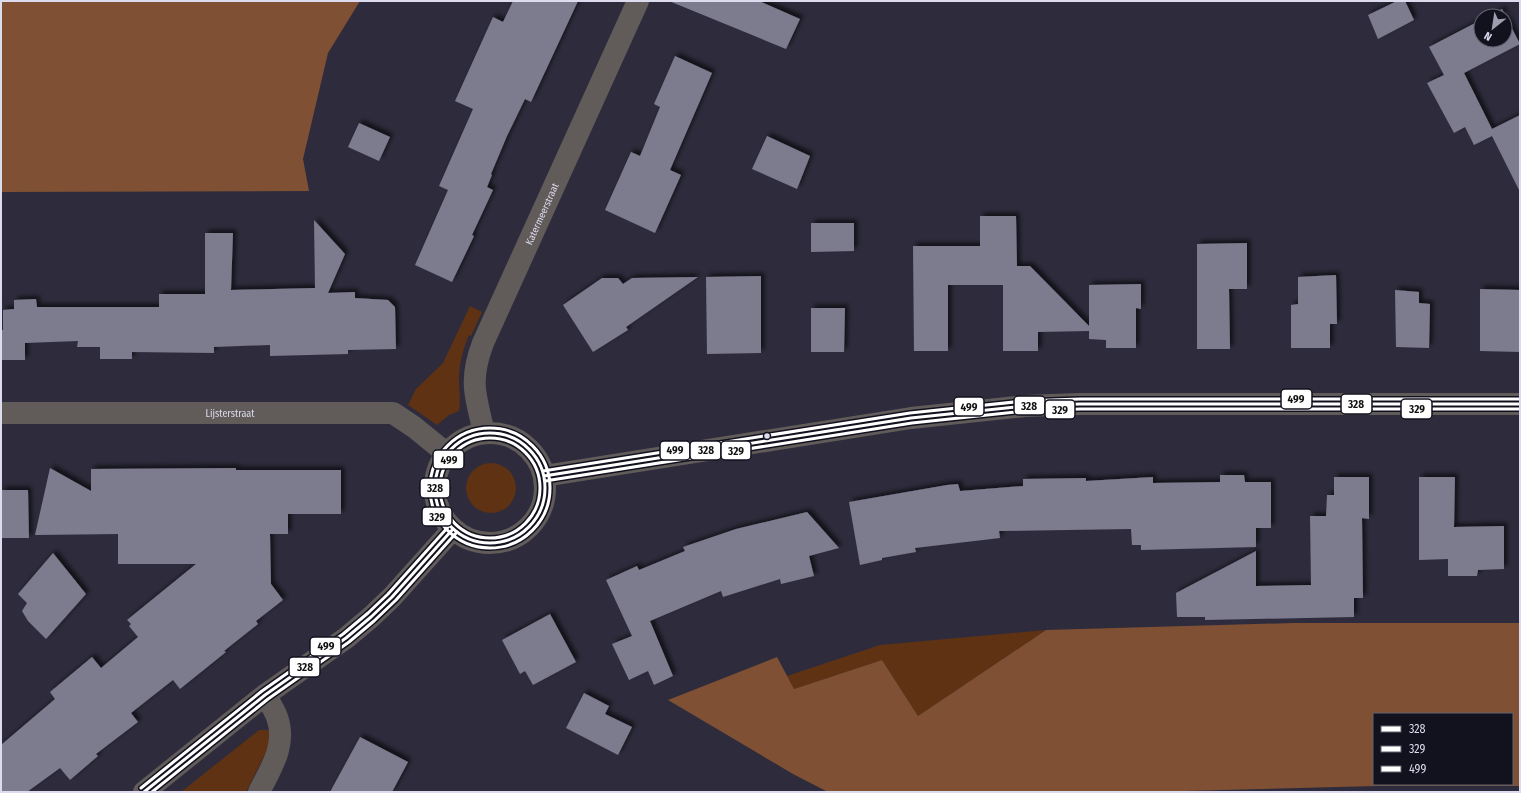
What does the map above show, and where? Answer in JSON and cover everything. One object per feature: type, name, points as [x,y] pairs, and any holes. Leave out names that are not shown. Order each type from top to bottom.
[{"type":"street","name":"Katermeerstraat","points":[[484,432],[475,396],[474,375],[477,359],[638,1]]},
{"type":"street","points":[[544,476],[911,418],[1025,406],[1080,404],[1520,404]]},
{"type":"street","name":"Lijsterstraat","points":[[1,413],[393,413],[414,427],[446,453]]},
{"type":"street","points":[[484,432],[500,432],[514,437],[528,447],[539,460],[544,476],[546,491],[542,505],[535,520],[525,532],[511,540],[486,544],[469,539],[454,529],[442,517],[437,504],[435,486],[446,453],[469,437],[484,432]]},
{"type":"street","points":[[144,792],[265,695],[346,638],[371,617],[392,597],[454,529]]},
{"type":"street","points":[[258,792],[277,756],[280,732],[277,716],[265,695]]},
{"type":"shaded area","points":[[1,1],[360,1],[328,53],[303,159],[309,191],[1,192]]},
{"type":"shaded area","points":[[470,306],[482,312],[471,336],[469,335],[462,357],[459,373],[459,411],[449,415],[437,425],[408,405],[416,389],[443,363]]},
{"type":"shaded area","points":[[491,463],[501,465],[509,470],[514,478],[516,488],[514,498],[509,506],[501,511],[491,513],[481,511],[473,506],[468,498],[466,488],[468,478],[473,470],[481,465]]},
{"type":"shaded area","points":[[1294,623],[1520,623],[1520,786],[1376,786],[1145,792],[828,792],[793,774],[668,700],[777,657],[794,689],[882,660],[918,716],[1046,630]]},
{"type":"shaded area","points":[[1046,630],[918,716],[882,660],[794,689],[787,676],[880,645]]},
{"type":"shaded area","points":[[259,730],[267,730],[271,733],[271,742],[246,792],[181,792]]},
{"type":"building","points":[[513,1],[578,1],[531,102],[525,99],[507,136],[487,187],[493,190],[472,235],[474,236],[452,282],[415,265],[448,190],[439,186],[473,109],[455,101],[493,17],[503,22]]},
{"type":"building","points":[[669,1],[759,1],[800,19],[786,49]]},
{"type":"building","points":[[1397,1],[1405,1],[1414,20],[1378,39],[1368,15]]},
{"type":"building","points":[[1473,24],[1473,48],[1512,48],[1464,73],[1492,129],[1520,115],[1520,192],[1492,136],[1474,145],[1465,127],[1454,133],[1427,83],[1444,75],[1429,47]]},
{"type":"building","points":[[1513,30],[1520,44],[1513,48]]},
{"type":"building","points":[[675,56],[712,73],[670,170],[681,175],[655,233],[605,210],[631,152],[640,156],[660,107],[654,104]]},
{"type":"building","points":[[359,123],[390,137],[379,161],[348,147]]},
{"type":"building","points":[[767,136],[810,156],[797,189],[752,169]]},
{"type":"building","points":[[980,216],[1016,216],[1017,266],[1030,266],[1089,326],[1089,285],[1141,284],[1141,309],[1136,308],[1136,348],[1106,348],[1106,340],[1089,339],[1089,331],[1038,332],[1038,351],[1003,351],[1003,285],[948,285],[948,351],[914,351],[913,246],[980,246]]},
{"type":"building","points":[[314,220],[345,254],[328,293],[355,292],[355,298],[388,300],[395,307],[396,349],[348,350],[348,354],[270,356],[270,345],[214,347],[214,353],[132,352],[132,359],[100,359],[100,347],[77,347],[78,341],[25,343],[25,360],[1,360],[3,310],[14,309],[14,300],[36,299],[37,307],[159,307],[159,294],[205,294],[205,233],[233,233],[231,290],[315,288]]},
{"type":"building","points":[[811,223],[854,223],[854,251],[811,252]]},
{"type":"building","points":[[1247,243],[1247,289],[1229,289],[1230,349],[1197,349],[1197,244]]},
{"type":"building","points":[[1336,275],[1337,324],[1330,324],[1330,348],[1291,348],[1291,305],[1298,304],[1298,277]]},
{"type":"building","points":[[761,276],[761,353],[707,354],[706,277]]},
{"type":"building","points":[[698,277],[626,327],[628,330],[593,352],[563,305],[602,278],[618,278],[623,284],[632,278]]},
{"type":"building","points":[[1480,289],[1520,290],[1520,352],[1480,351]]},
{"type":"building","points":[[1395,290],[1419,292],[1419,303],[1430,304],[1429,348],[1396,347]]},
{"type":"building","points":[[811,308],[845,308],[844,352],[811,352]]},
{"type":"building","points":[[50,468],[91,491],[91,469],[236,468],[236,470],[341,470],[341,514],[288,514],[288,534],[270,534],[271,584],[283,600],[256,621],[258,624],[224,651],[226,652],[180,689],[173,680],[131,713],[138,722],[96,754],[98,756],[70,780],[60,768],[27,792],[1,792],[1,745],[55,699],[50,692],[92,657],[101,668],[138,637],[129,626],[131,624],[127,620],[196,564],[118,564],[118,534],[35,535]]},
{"type":"building","points":[[1220,475],[1244,475],[1245,482],[1271,482],[1271,528],[1256,528],[1256,547],[1141,550],[1141,545],[1132,545],[1131,529],[999,531],[1000,538],[915,548],[916,552],[882,558],[882,560],[860,565],[849,502],[947,485],[958,484],[960,491],[1023,486],[1023,479],[1086,478],[1086,481],[1153,477],[1153,483],[1220,482]]},
{"type":"building","points":[[1334,477],[1369,477],[1369,519],[1362,518],[1363,598],[1354,598],[1354,617],[1205,620],[1205,617],[1177,617],[1176,593],[1256,551],[1256,586],[1311,585],[1310,516],[1326,516],[1327,495],[1334,495]]},
{"type":"building","points":[[1419,477],[1455,477],[1454,527],[1504,526],[1504,569],[1478,570],[1477,576],[1448,576],[1448,559],[1419,560]]},
{"type":"building","points":[[1,490],[28,490],[29,538],[1,538]]},
{"type":"building","points":[[807,512],[839,548],[809,556],[814,576],[781,584],[780,579],[723,597],[721,591],[650,621],[673,676],[654,685],[648,671],[629,680],[612,644],[632,636],[606,580],[637,566],[639,570],[685,551],[683,547],[736,529]]},
{"type":"building","points":[[53,553],[86,594],[46,639],[28,621],[22,611],[27,603],[18,594]]},
{"type":"building","points":[[550,614],[576,662],[533,685],[525,671],[520,674],[502,640]]},
{"type":"building","points":[[584,693],[609,706],[605,714],[632,727],[618,755],[566,728]]},
{"type":"building","points":[[360,737],[408,762],[392,792],[330,792]]},
{"type":"transit line","name":"499","points":[[543,471],[910,413],[1024,401],[1080,399],[1520,399]]},
{"type":"transit line","name":"328","points":[[544,476],[911,418],[1025,406],[1080,404],[1520,404]]},
{"type":"transit line","name":"329","points":[[545,481],[912,423],[1025,411],[1080,409],[1520,409]]},
{"type":"transit line","name":"329","points":[[490,428],[513,432],[533,445],[546,465],[550,488],[546,511],[533,531],[513,544],[490,548],[467,544],[447,531],[434,511],[430,488],[434,465],[447,445],[467,432],[490,428]]},
{"type":"transit line","name":"328","points":[[490,433],[511,437],[521,442],[529,449],[536,457],[541,467],[545,488],[541,509],[536,519],[529,527],[521,534],[511,539],[490,543],[469,539],[459,534],[451,527],[444,519],[439,509],[435,488],[439,467],[444,457],[451,449],[459,442],[469,437],[490,433]]},
{"type":"transit line","name":"499","points":[[490,438],[500,439],[518,446],[532,460],[539,478],[540,488],[539,498],[532,516],[518,530],[500,537],[490,538],[480,537],[462,530],[448,516],[441,498],[440,488],[441,478],[448,460],[462,446],[480,439],[490,438]]},
{"type":"transit line","name":"499","points":[[141,788],[262,691],[343,634],[368,613],[388,594],[449,526]]},
{"type":"transit line","name":"328","points":[[144,792],[265,695],[346,638],[371,617],[392,597],[453,529]]},
{"type":"transit line","name":"329","points":[[152,792],[268,699],[349,642],[374,621],[396,600],[457,532]]}]
